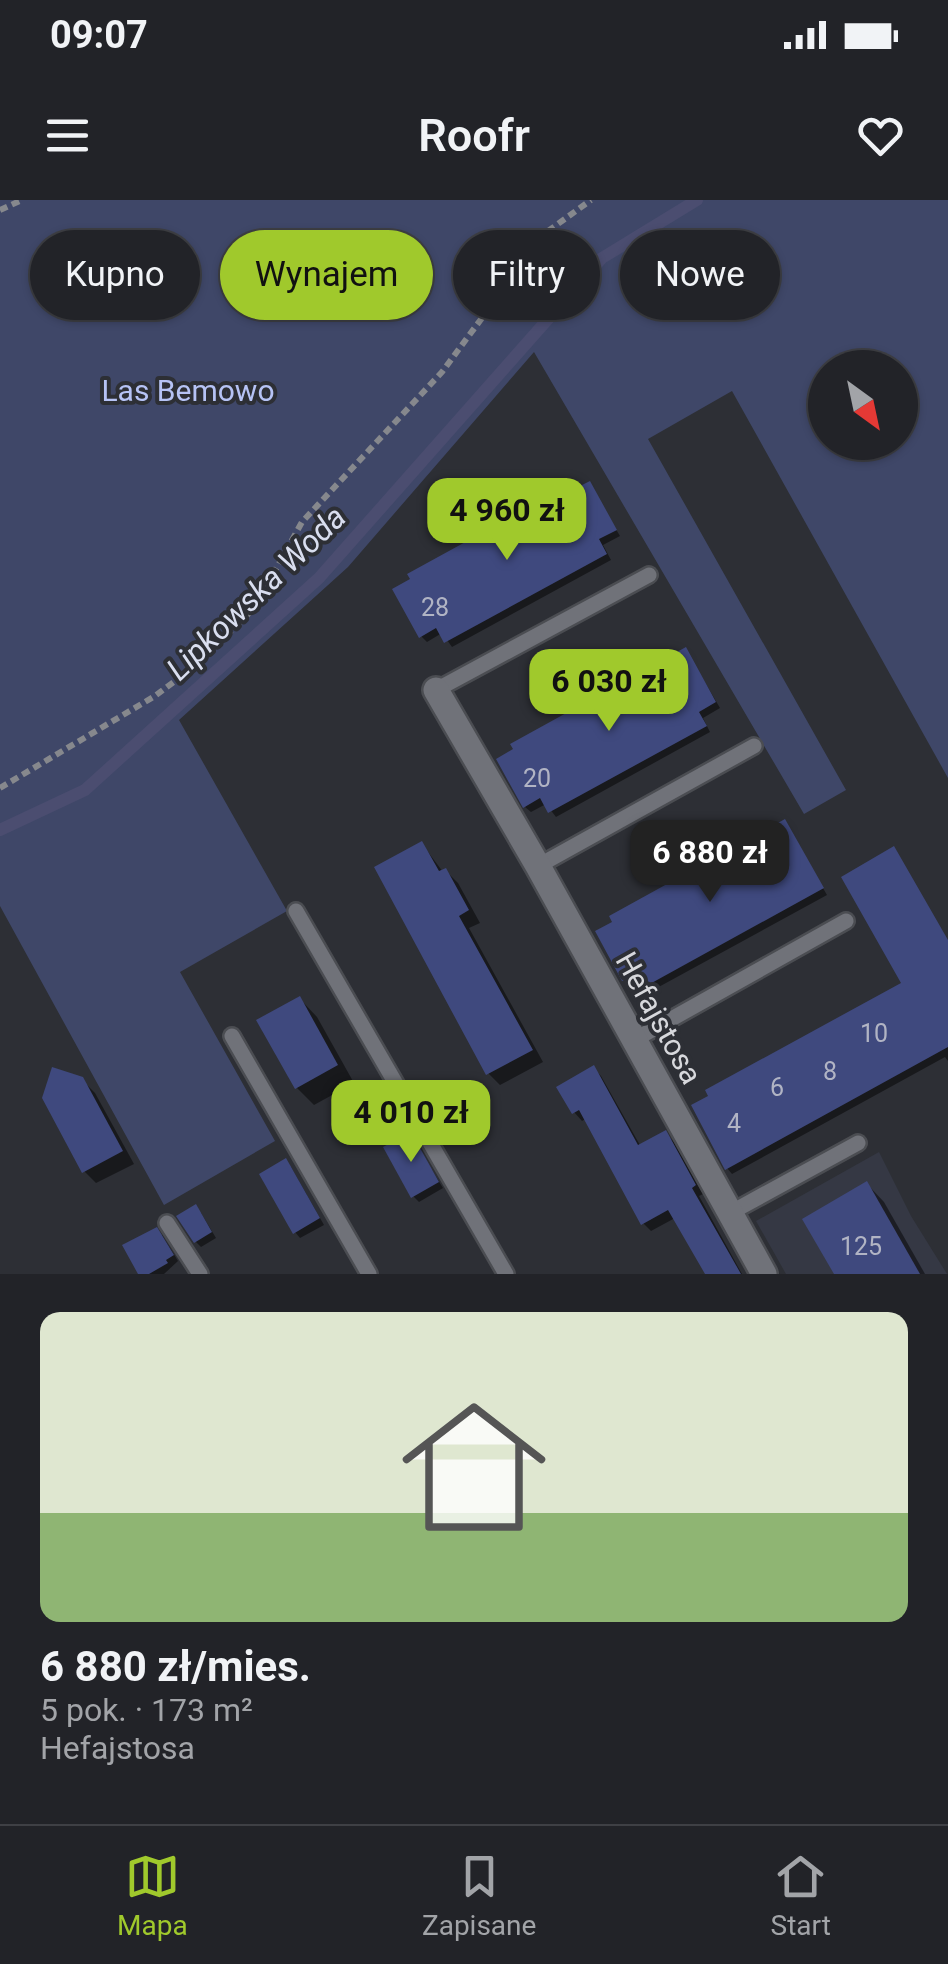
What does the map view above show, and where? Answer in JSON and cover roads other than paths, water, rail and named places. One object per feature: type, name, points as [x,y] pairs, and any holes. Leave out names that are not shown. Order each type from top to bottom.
[{"type":"street","name":"Hefajstosa","points":[[436,690],[764,1274]]},
{"type":"lane","points":[[436,690],[648,574]]},
{"type":"lane","points":[[538,866],[754,746]]},
{"type":"lane","points":[[296,912],[506,1274]]},
{"type":"lane","points":[[634,1040],[846,921]]},
{"type":"lane","points":[[232,1036],[369,1274]]},
{"type":"lane","points":[[730,1213],[858,1143]]},
{"type":"lane","points":[[167,1222],[200,1274]]},
{"type":"waterway","name":"Lipkowska Woda","points":[[0,830],[85,790],[319,578],[602,258],[697,200]]},
{"type":"park label","name":"Las Bemowo","points":[[188,390]]}]
